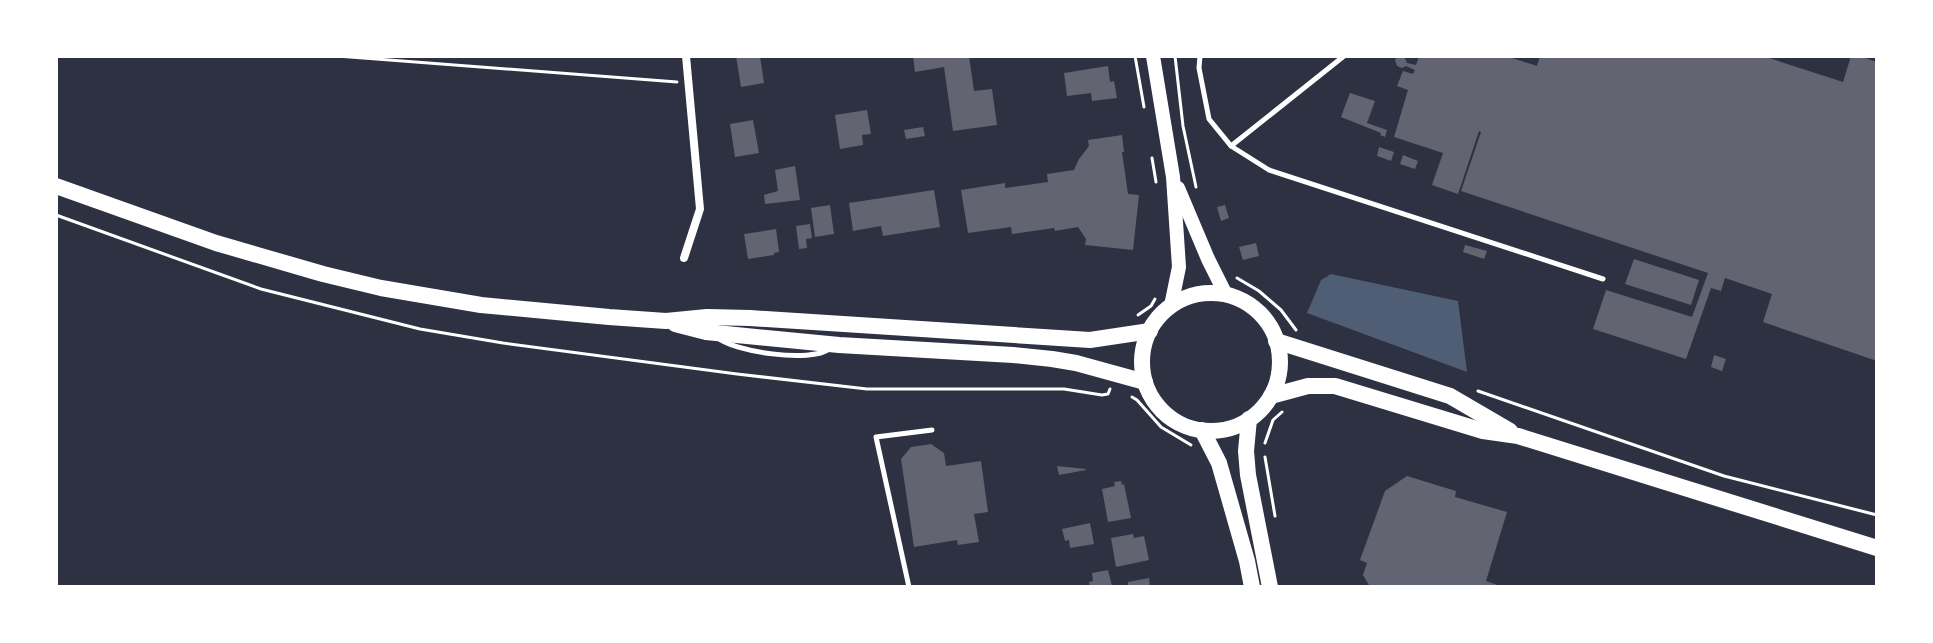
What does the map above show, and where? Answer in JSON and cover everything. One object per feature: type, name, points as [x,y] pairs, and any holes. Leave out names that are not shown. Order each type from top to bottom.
[{"type":"main road","points":[[1153,56],[1173,177],[1179,267],[1144,345],[1145,382],[1158,406],[1172,418],[1192,428],[1222,430],[1249,419],[1271,396],[1277,380],[1280,365],[1276,341],[1269,325],[1245,302],[1226,295],[1205,293],[1164,301]]},
{"type":"main road","points":[[1173,177],[1226,295]]},
{"type":"main road","points":[[56,186],[228,247],[308,271],[381,288],[481,305],[666,321],[714,333],[835,345],[1039,357],[1076,363],[1112,381],[1145,382]]},
{"type":"main road","points":[[666,321],[707,317],[750,318],[1090,340],[1150,331]]},
{"type":"main road","points":[[1276,341],[1450,396],[1518,436]]},
{"type":"main road","points":[[1271,396],[1308,386],[1335,386],[1483,431],[1518,436],[1877,548]]},
{"type":"main road","points":[[1249,419],[1246,451],[1270,587]]},
{"type":"main road","points":[[1202,430],[1219,463],[1252,587]]},
{"type":"street","points":[[684,258],[700,209],[686,56]]},
{"type":"lane","points":[[1200,56],[1199,68],[1209,119],[1231,146],[1269,170],[1603,279]]},
{"type":"lane","points":[[1231,146],[1344,56]]},
{"type":"lane","points":[[909,587],[876,437],[932,430]]},
{"type":"path","points":[[337,56],[689,83]]},
{"type":"path","points":[[1135,56],[1145,115]]},
{"type":"path","points":[[1175,56],[1183,126],[1196,188]]},
{"type":"path","points":[[1152,157],[1156,184]]},
{"type":"path","points":[[56,215],[261,289],[396,324],[489,341],[867,389],[1064,389],[1102,395],[1108,394],[1112,381]]},
{"type":"path","points":[[1230,269],[1238,280],[1259,291],[1281,310],[1296,330],[1311,334],[1310,351]]},
{"type":"path","points":[[1137,316],[1164,301]]},
{"type":"path","points":[[1476,391],[1724,476],[1877,515]]},
{"type":"path","points":[[1125,393],[1137,400],[1161,427],[1196,448]]},
{"type":"path","points":[[1246,451],[1263,448],[1273,420],[1287,407]]},
{"type":"water","points":[[1331,274],[1458,301],[1467,372],[1307,313],[1321,280]]},
{"type":"building","points":[[736,56],[760,56],[764,83],[741,87]]},
{"type":"building","points":[[913,56],[969,56],[974,91],[992,89],[997,125],[953,131],[944,67],[915,72]]},
{"type":"building","points":[[1398,56],[1404,56],[1407,63],[1416,65],[1419,56],[1506,56],[1537,66],[1540,56],[1763,56],[1843,82],[1851,56],[1877,62],[1877,361],[1763,322],[1772,294],[1725,278],[1721,291],[1711,288],[1686,359],[1593,329],[1606,290],[1692,317],[1708,273],[1461,191],[1479,131],[1458,194],[1432,185],[1443,153],[1394,137],[1408,90],[1397,86],[1403,71],[1413,74],[1415,70],[1397,66],[1395,60]]},
{"type":"building","points":[[1108,66],[1110,82],[1114,81],[1117,98],[1092,101],[1091,93],[1067,96],[1064,73]]},
{"type":"building","points":[[1350,93],[1375,101],[1367,123],[1387,130],[1385,137],[1341,117]]},
{"type":"building","points":[[867,110],[871,134],[862,135],[863,145],[840,149],[835,115]]},
{"type":"building","points":[[753,120],[759,153],[735,157],[730,124]]},
{"type":"building","points":[[923,127],[925,136],[906,139],[904,130]]},
{"type":"building","points":[[1122,135],[1128,194],[1139,195],[1133,250],[1085,245],[1086,239],[1078,227],[1012,234],[1011,227],[968,233],[961,190],[1005,183],[1005,188],[1048,182],[1047,174],[1074,170],[1089,146],[1088,140]]},
{"type":"building","points":[[1379,147],[1394,152],[1391,161],[1377,156]]},
{"type":"building","points":[[1403,155],[1418,161],[1415,169],[1400,164]]},
{"type":"building","points":[[795,166],[800,200],[765,204],[764,195],[778,191],[775,170]]},
{"type":"building","points":[[934,190],[940,227],[883,236],[881,226],[853,231],[849,203]]},
{"type":"building","points":[[830,205],[834,234],[815,237],[811,208]]},
{"type":"building","points":[[1225,205],[1229,218],[1221,221],[1217,207]]},
{"type":"building","points":[[810,224],[812,238],[806,239],[807,248],[799,249],[796,226]]},
{"type":"building","points":[[776,229],[779,252],[748,259],[744,234]]},
{"type":"building","points":[[1256,243],[1259,256],[1243,260],[1239,247]]},
{"type":"building","points":[[1465,245],[1487,251],[1484,259],[1463,252]]},
{"type":"building","points":[[1634,259],[1699,280],[1691,305],[1625,284]]},
{"type":"building","points":[[1714,355],[1726,359],[1722,371],[1711,367]]},
{"type":"building","points":[[931,444],[944,453],[946,466],[981,461],[988,512],[974,514],[979,542],[958,545],[957,540],[914,547],[901,459],[911,447]]},
{"type":"building","points":[[1057,466],[1086,469],[1086,470],[1059,475]]},
{"type":"building","points":[[1407,476],[1456,491],[1455,497],[1507,512],[1486,581],[1503,587],[1370,587],[1363,575],[1367,563],[1360,560],[1385,491]]},
{"type":"building","points":[[1121,481],[1131,518],[1108,522],[1102,489]]},
{"type":"building","points":[[1090,523],[1094,544],[1070,548],[1062,529]]},
{"type":"building","points":[[1133,534],[1134,538],[1144,536],[1149,560],[1116,567],[1111,538]]},
{"type":"building","points":[[1108,570],[1112,586],[1090,587],[1092,573]]},
{"type":"building","points":[[1149,578],[1150,587],[1128,587],[1128,582]]}]
